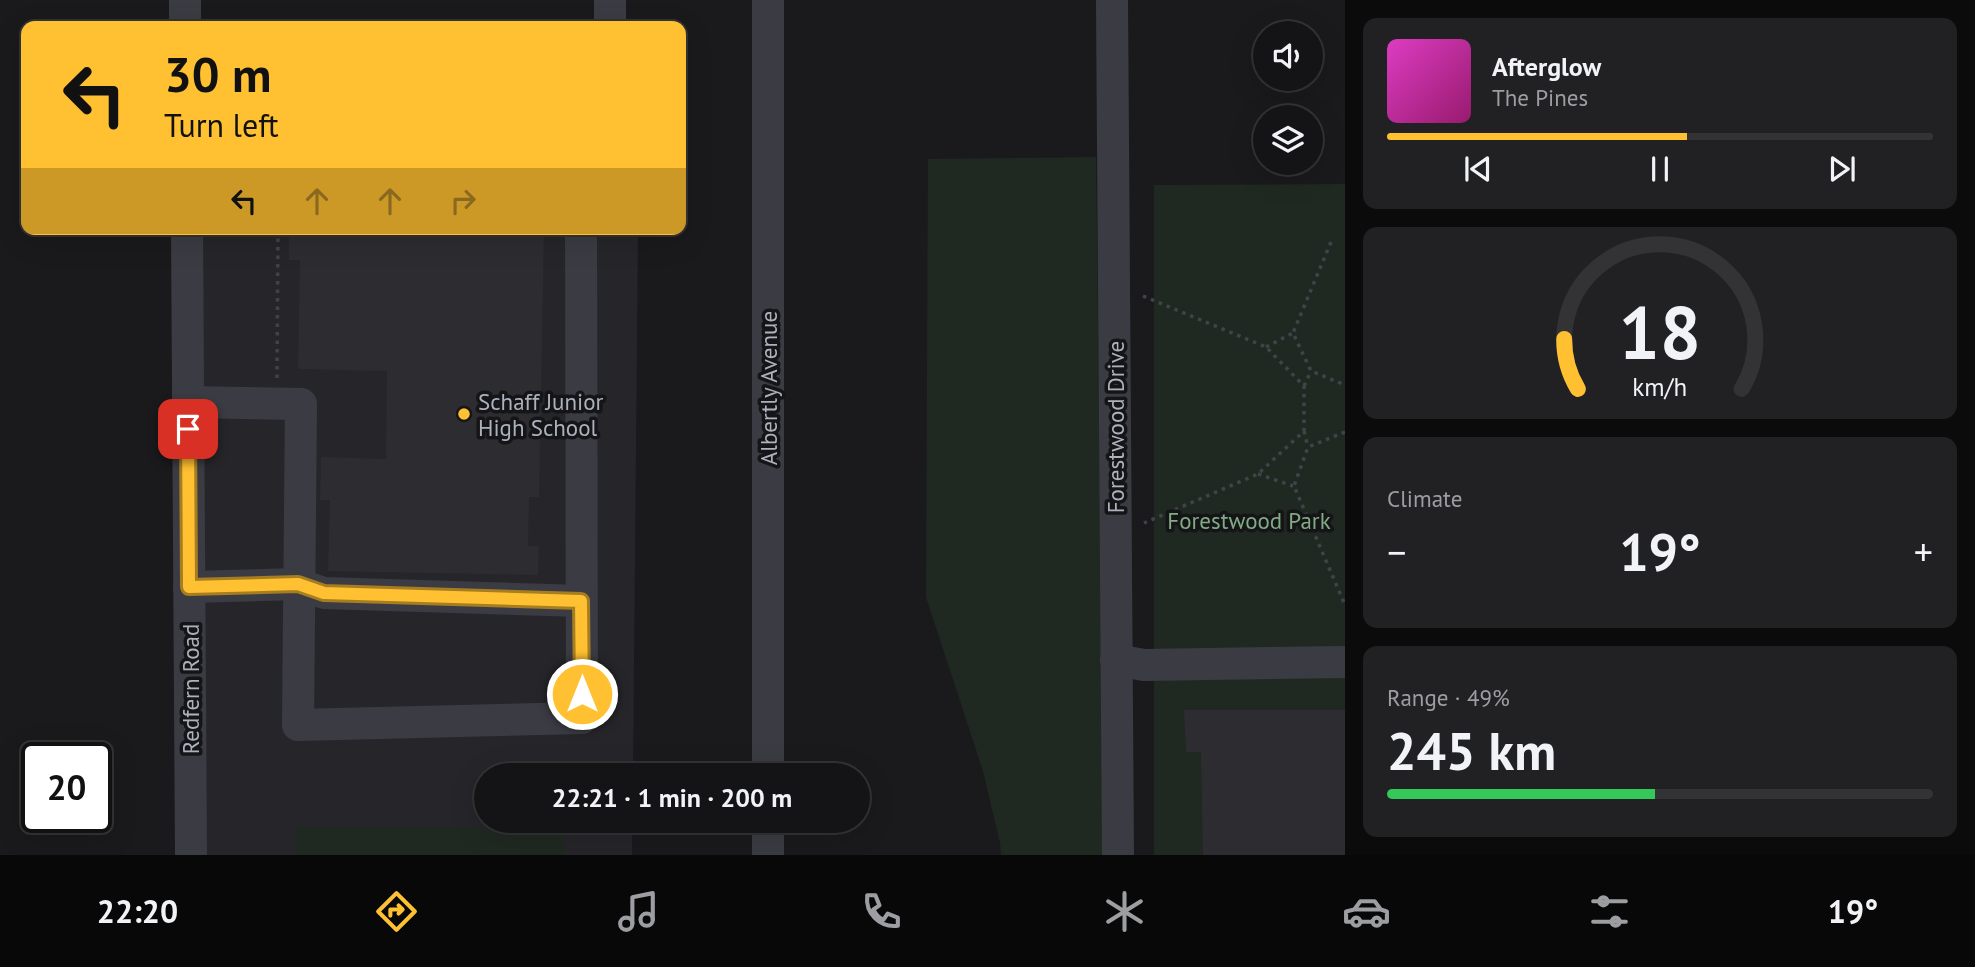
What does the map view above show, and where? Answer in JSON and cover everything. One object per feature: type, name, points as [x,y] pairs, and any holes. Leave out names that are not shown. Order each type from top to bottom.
[{"type":"street","points":[[185,0],[185,21]]},
{"type":"street","points":[[610,0],[610,21]]},
{"type":"street","name":"Albertly Avenue","points":[[768,0],[768,763]]},
{"type":"street","name":"Forestwood Drive","points":[[1112,0],[1118,855]]},
{"type":"street","name":"Redfern Road","points":[[191,855],[188,402],[199,235]]},
{"type":"street","points":[[188,402],[289,404],[298,584],[298,725],[582,718],[580,235]]},
{"type":"street","points":[[189,587],[298,584],[324,593],[581,601]]},
{"type":"street","points":[[1116,660],[1144,665],[1345,662]]},
{"type":"street","points":[[768,833],[768,855]]},
{"type":"path","points":[[278,235],[289,404]]},
{"type":"path","points":[[1266,347],[1293,333],[1331,242]]},
{"type":"path","points":[[1143,296],[1266,347],[1304,386]]},
{"type":"path","points":[[1293,333],[1311,371],[1345,385]]},
{"type":"path","points":[[1311,371],[1304,386],[1304,431],[1308,447],[1294,486],[1345,605]]},
{"type":"path","points":[[1144,523],[1258,474],[1304,431]]},
{"type":"path","points":[[1308,447],[1345,432]]},
{"type":"path","points":[[1258,474],[1294,486]]},
{"type":"shaded area","points":[[196,235],[638,235],[633,763],[474,763],[474,833],[632,833],[632,855],[201,855]]},
{"type":"green space","points":[[1096,157],[1104,855],[1001,855],[983,771],[926,597],[928,159]]},
{"type":"green space","name":"Forestwood Park","points":[[1345,184],[1345,855],[1154,855],[1154,185]]},
{"type":"green space","points":[[295,827],[474,827],[474,833],[564,833],[564,855],[295,855]]},
{"type":"building","name":"Schaff Junior High School","points":[[544,235],[539,497],[529,497],[528,546],[539,546],[538,575],[328,571],[330,500],[320,500],[321,457],[386,459],[387,371],[298,369],[300,260],[289,260],[289,237]]},
{"type":"building","points":[[1184,710],[1345,710],[1345,855],[1203,855],[1201,752],[1186,752]]},
{"type":"place","name":"Schaff Junior High School","points":[[464,414]]},
{"type":"route","points":[[188,429],[189,587],[298,584],[324,593],[581,601],[582,694]]}]
